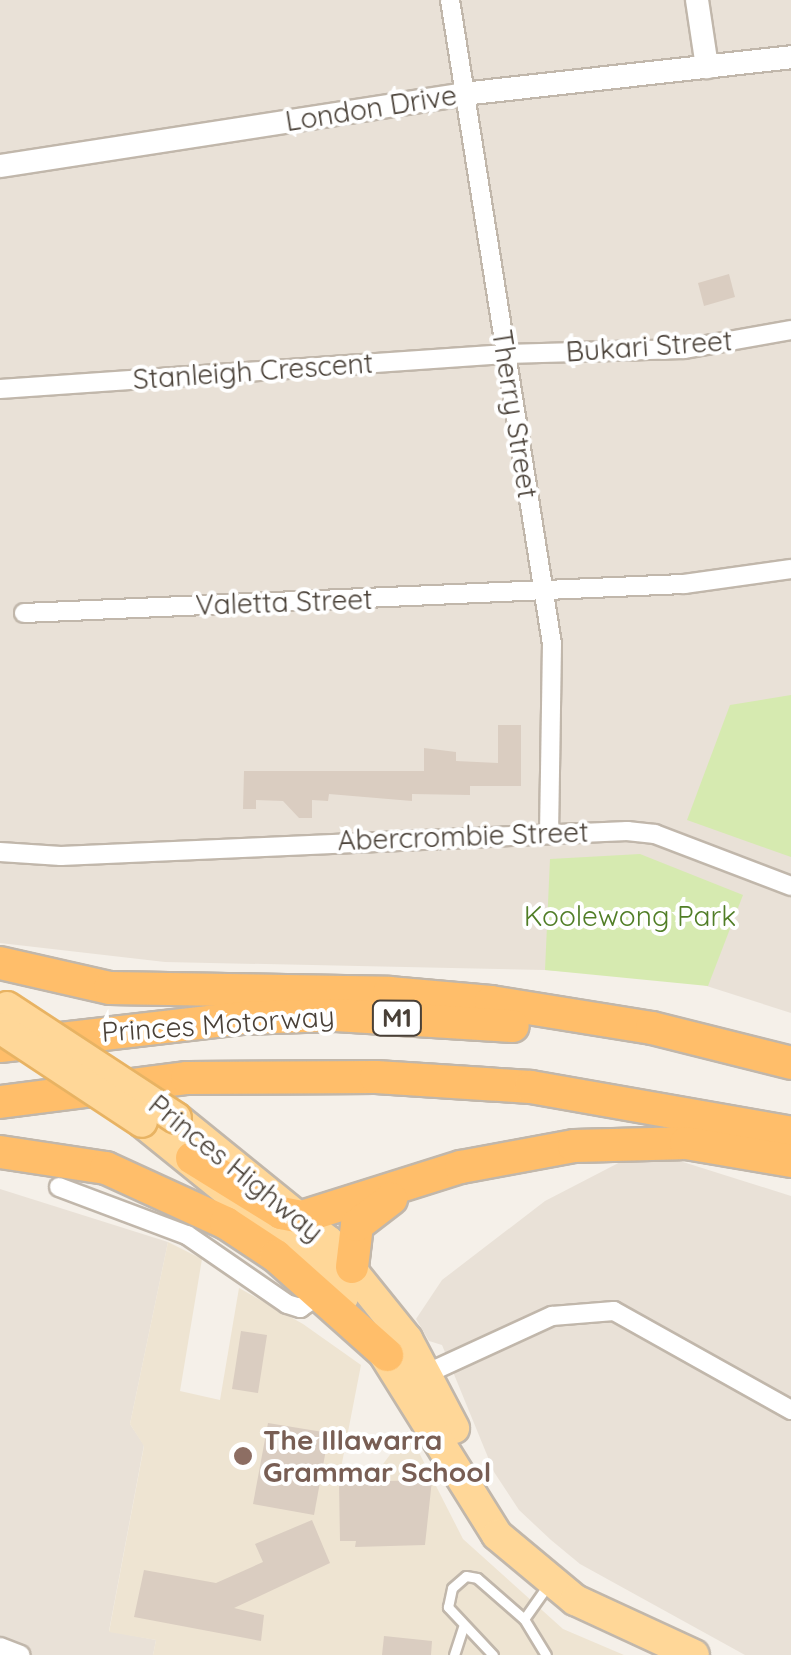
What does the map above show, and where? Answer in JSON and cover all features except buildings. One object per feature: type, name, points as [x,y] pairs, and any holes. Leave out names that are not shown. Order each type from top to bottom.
[{"type":"highway","points":[[0,963],[110,988],[390,993],[521,1006],[668,1032],[791,1063]]},
{"type":"highway","name":"Princes Motorway","points":[[0,1046],[174,1023],[336,1014],[544,1029],[791,1079]]},
{"type":"highway","name":"Princes Motorway","points":[[0,1102],[187,1078],[376,1076],[531,1087],[791,1133]]},
{"type":"highway","points":[[192,1158],[281,1213],[302,1217],[461,1168],[518,1157],[654,1142],[717,1146],[791,1161]]},
{"type":"highway","points":[[0,1152],[72,1160],[146,1184],[226,1223],[334,1283],[387,1354]]},
{"type":"highway","points":[[334,1283],[366,1212],[414,1189],[518,1157]]},
{"type":"main road","name":"Princes Highway","points":[[2,1013],[176,1118],[302,1217],[334,1283]]},
{"type":"main road","name":"Princes Highway","points":[[2,1013],[192,1158],[334,1283],[380,1303],[486,1522],[550,1583],[694,1655]]},
{"type":"main road","name":"Princes Highway","points":[[387,1354],[416,1379],[500,1511],[608,1611]]},
{"type":"street","name":"Therry Street","points":[[450,0],[552,644],[548,830]]},
{"type":"street","points":[[697,0],[707,67]]},
{"type":"street","name":"London Drive","points":[[0,166],[463,94],[791,57]]},
{"type":"street","name":"Bukari Street","points":[[506,354],[684,349],[791,330]]},
{"type":"street","name":"Stanleigh Crescent","points":[[0,389],[506,354]]},
{"type":"street","name":"Valetta Street","points":[[24,613],[684,584],[791,569]]},
{"type":"street","name":"Abercrombie Street","points":[[0,852],[125,852],[548,830],[655,834],[791,886]]},
{"type":"street","points":[[59,1187],[187,1235],[287,1304],[300,1308],[334,1283]]},
{"type":"street","points":[[416,1379],[552,1316],[614,1311],[791,1410]]},
{"type":"street","points":[[0,1647],[21,1655]]},
{"type":"lane","points":[[493,1655],[448,1606],[452,1588],[466,1576],[477,1578],[524,1619],[546,1655]]},
{"type":"lane","points":[[524,1619],[550,1583]]},
{"type":"lane","points":[[454,1655],[463,1626]]},
{"type":"shaded area","points":[[0,0],[791,0],[791,1013],[691,981],[545,970],[165,962],[0,943]]},
{"type":"shaded area","points":[[664,1156],[791,1196],[791,1655],[745,1655],[580,1564],[551,1540],[519,1510],[494,1472],[442,1345],[429,1341],[416,1319],[442,1280],[545,1201],[630,1157]]},
{"type":"shaded area","points":[[0,1189],[168,1242],[130,1424],[144,1445],[109,1631],[156,1640],[153,1655],[0,1655]]},
{"type":"shaded area","name":"The Illawarra Grammar School","points":[[168,1242],[202,1259],[180,1391],[220,1400],[239,1288],[303,1324],[361,1365],[341,1468],[377,1472],[408,1431],[463,1539],[563,1629],[624,1655],[153,1655],[156,1640],[109,1632],[144,1446],[130,1424]]},
{"type":"green space","points":[[791,695],[791,857],[687,820],[730,705]]},
{"type":"green space","name":"Koolewong Park","points":[[640,854],[743,895],[708,986],[545,970],[550,859]]},
{"type":"place","name":"The Illawarra Grammar School","points":[[243,1456]]}]
